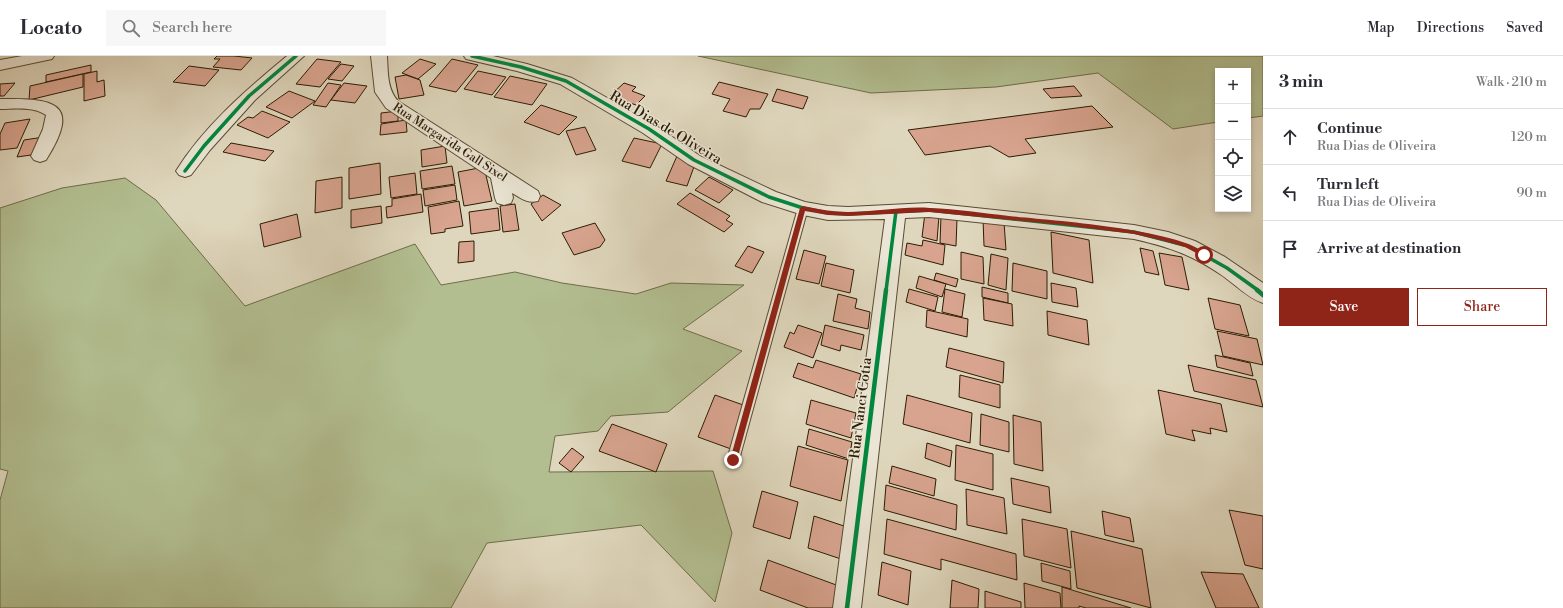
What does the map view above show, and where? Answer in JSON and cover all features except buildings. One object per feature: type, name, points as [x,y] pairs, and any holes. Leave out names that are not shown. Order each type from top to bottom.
[{"type":"street","points":[[0,65],[46,56]]},
{"type":"street","points":[[184,171],[204,146],[249,96],[296,56]]},
{"type":"street","name":"Rua Margarida Gall Sixel","points":[[380,56],[383,92],[392,106],[410,115],[531,196]]},
{"type":"street","name":"Rua Dias de Oliveira","points":[[472,56],[521,67],[566,81],[649,129],[694,160],[769,197],[803,208],[828,213],[848,214],[929,210],[1055,222],[1134,232],[1164,238],[1187,246],[1225,267],[1263,295]]},
{"type":"street","points":[[0,104],[38,106],[50,109],[54,114],[54,120],[40,156]]},
{"type":"street","points":[[500,175],[504,198]]},
{"type":"street","name":"Rua Nanci Cotia","points":[[847,608],[896,211]]},
{"type":"lane","points":[[733,460],[803,208]]},
{"type":"green space","points":[[698,56],[1263,56],[1263,116],[1251,118],[1251,68],[1215,68],[1215,122],[1173,129],[1098,73],[996,87],[871,93]]},
{"type":"green space","points":[[125,178],[156,200],[245,306],[415,244],[441,285],[515,272],[562,283],[636,294],[671,283],[744,285],[683,329],[742,351],[668,412],[611,416],[598,431],[555,436],[549,472],[713,471],[732,533],[715,602],[641,525],[487,543],[451,608],[0,608],[0,500],[8,471],[0,469],[0,208],[62,188]]},
{"type":"cycle path","points":[[185,171],[204,146],[249,96],[296,56]]},
{"type":"cycle path","points":[[472,56],[521,67],[566,81],[649,129],[694,160],[769,197],[803,208],[828,213],[848,214],[929,210],[1134,232],[1188,246],[1227,268],[1263,295]]},
{"type":"cycle path","points":[[847,608],[896,211]]},
{"type":"route","points":[[733,460],[803,208],[828,213],[848,214],[929,210],[1063,223],[1134,232],[1164,238],[1187,246],[1204,255]]}]
